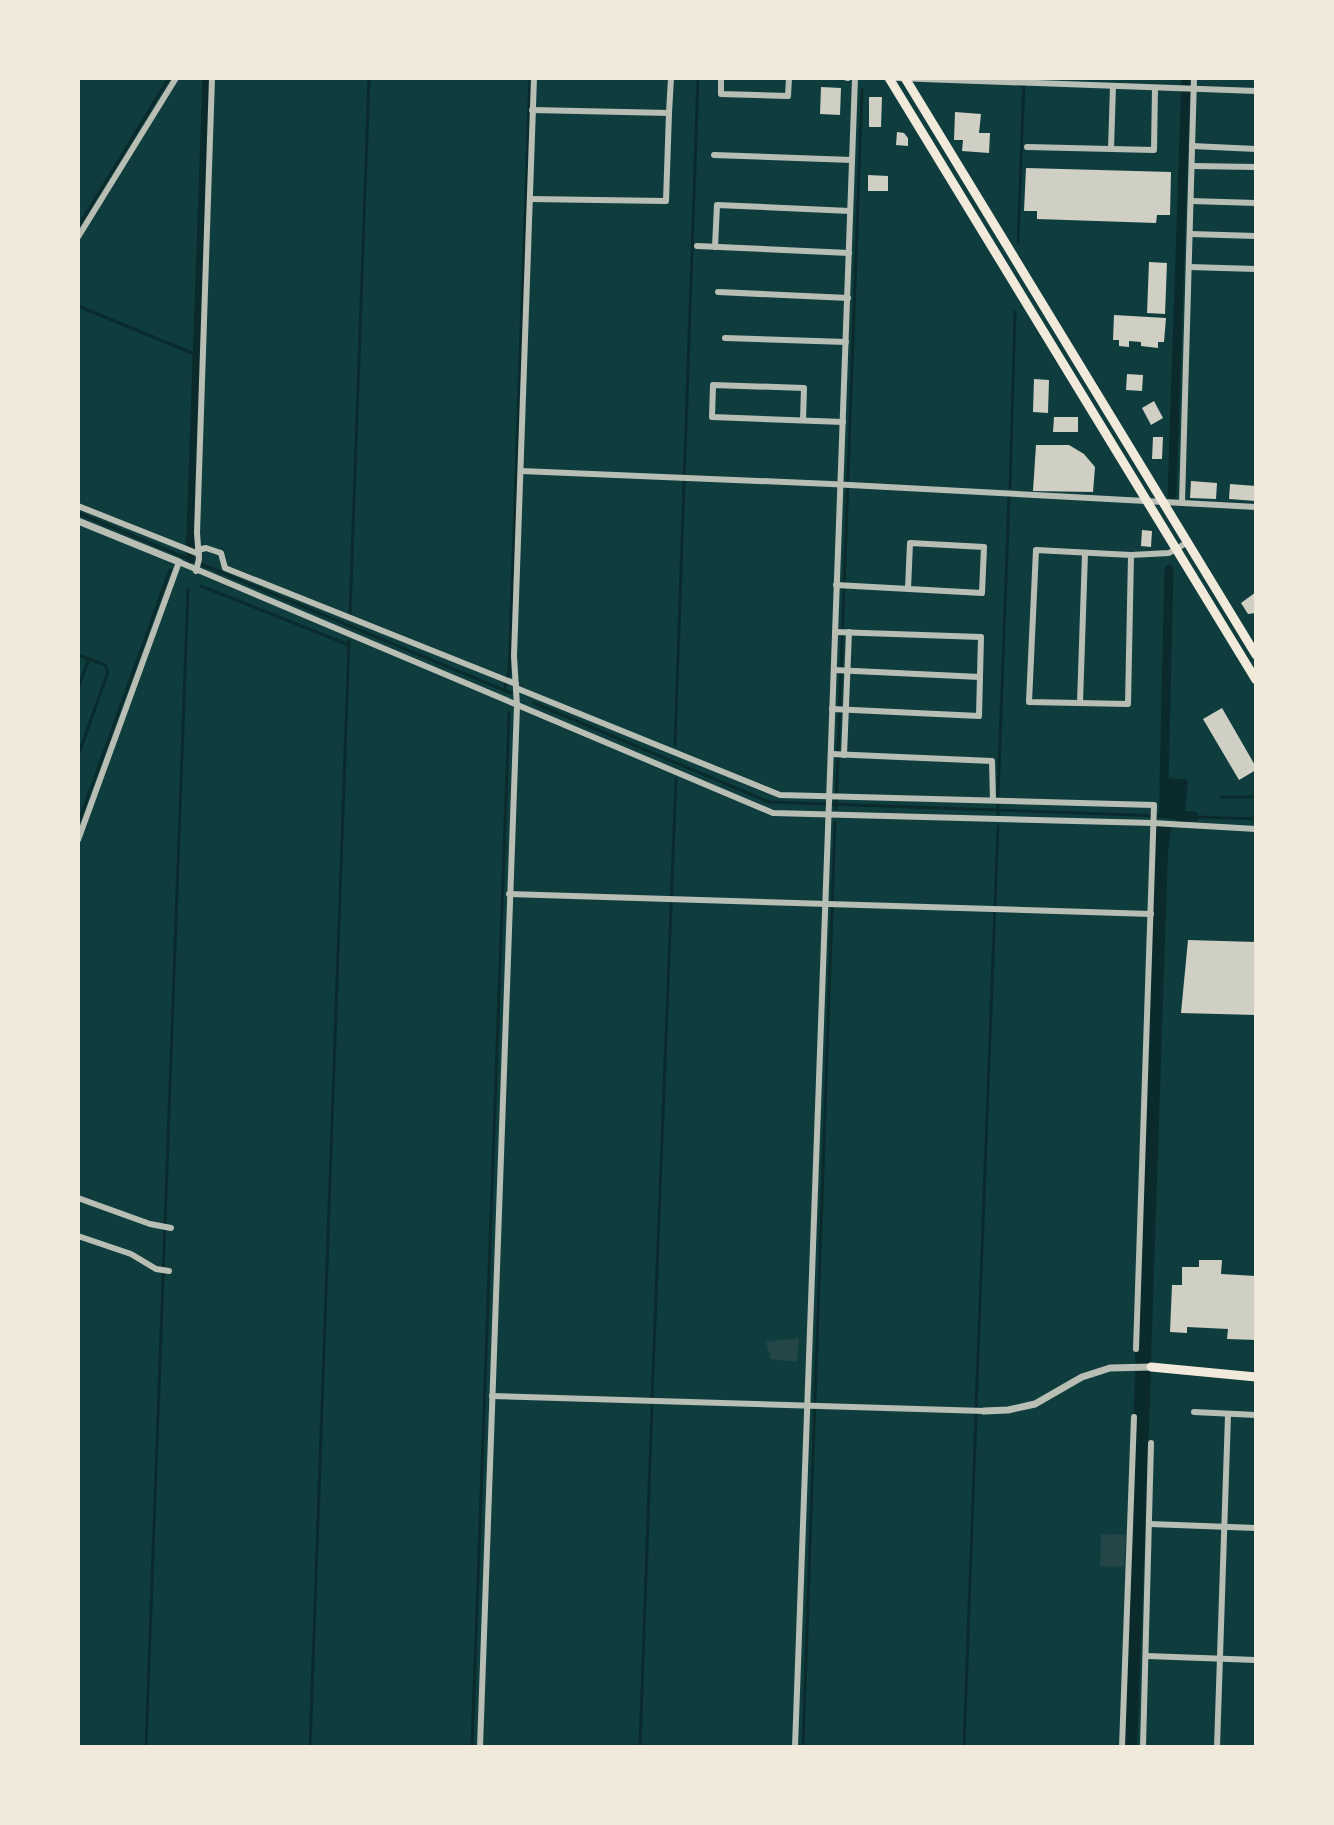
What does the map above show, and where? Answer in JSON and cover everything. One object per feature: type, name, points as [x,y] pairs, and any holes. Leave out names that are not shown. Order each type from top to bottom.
[{"type":"highway","points":[[889,78],[1256,680]]},
{"type":"highway","points":[[905,78],[1256,655]]},
{"type":"highway","points":[[1151,1367],[1256,1377]]},
{"type":"street","points":[[78,237],[176,78]]},
{"type":"street","points":[[195,558],[212,78]]},
{"type":"street","points":[[480,1747],[517,706],[511,684],[534,78]]},
{"type":"street","points":[[530,199],[666,201],[671,78]]},
{"type":"street","points":[[721,78],[721,94],[788,96],[789,78]]},
{"type":"street","points":[[795,1747],[812,1407],[830,904],[829,811],[838,754],[841,671],[845,486],[843,422],[855,78]]},
{"type":"street","points":[[896,78],[1088,82],[1113,86],[1256,91]]},
{"type":"street","points":[[1182,503],[1192,166],[1188,89],[1194,78]]},
{"type":"street","points":[[1111,149],[1113,86]]},
{"type":"street","points":[[1027,147],[1154,150],[1155,88]]},
{"type":"street","points":[[532,110],[669,113]]},
{"type":"street","points":[[1192,146],[1256,149]]},
{"type":"street","points":[[714,155],[852,160]]},
{"type":"street","points":[[1192,166],[1256,167]]},
{"type":"street","points":[[1191,201],[1256,203]]},
{"type":"street","points":[[715,247],[717,205],[850,211]]},
{"type":"street","points":[[1190,234],[1256,236]]},
{"type":"street","points":[[697,246],[849,253]]},
{"type":"street","points":[[1189,267],[1256,269]]},
{"type":"street","points":[[718,292],[848,298]]},
{"type":"street","points":[[725,338],[846,342]]},
{"type":"street","points":[[803,420],[804,388],[713,385],[712,417],[843,422]]},
{"type":"street","points":[[521,471],[1256,507]]},
{"type":"street","points":[[78,506],[358,630],[511,684],[780,795],[1154,805],[1136,1349]]},
{"type":"street","points":[[78,521],[179,562],[195,558],[206,548],[221,553],[225,568],[517,706],[767,811],[1140,821],[1256,829]]},
{"type":"street","points":[[1131,555],[1128,704],[1029,702],[1036,550],[1131,555],[1169,553],[1188,542]]},
{"type":"street","points":[[841,585],[908,589],[982,593],[984,547],[910,543],[908,589]]},
{"type":"street","points":[[1080,703],[1085,553]]},
{"type":"street","points":[[78,840],[179,562]]},
{"type":"street","points":[[838,754],[842,632]]},
{"type":"street","points":[[839,710],[979,716],[981,637],[842,632]]},
{"type":"street","points":[[841,671],[980,677]]},
{"type":"street","points":[[838,754],[992,761],[993,800]]},
{"type":"street","points":[[509,894],[1151,914]]},
{"type":"street","points":[[78,1198],[150,1224],[171,1228]]},
{"type":"street","points":[[78,1236],[131,1254],[156,1269],[169,1271]]},
{"type":"street","points":[[492,1396],[1008,1410],[1035,1404],[1082,1377],[1110,1368],[1151,1367]]},
{"type":"street","points":[[1194,1412],[1256,1415]]},
{"type":"street","points":[[1217,1747],[1228,1415]]},
{"type":"street","points":[[1122,1747],[1134,1417]]},
{"type":"street","points":[[1143,1747],[1151,1443]]},
{"type":"street","points":[[1150,1524],[1256,1528]]},
{"type":"street","points":[[1147,1656],[1256,1660]]},
{"type":"shaded area","points":[[1165,775],[1166,778],[1188,781],[1185,811],[1198,812],[1198,821],[1178,822],[1176,819],[1159,818],[1160,776]]},
{"type":"shaded area","points":[[799,1338],[797,1362],[771,1359],[766,1342]]},
{"type":"shaded area","points":[[1101,1534],[1126,1535],[1124,1567],[1100,1566]]},
{"type":"building","points":[[821,87],[841,88],[840,115],[820,114]]},
{"type":"building","points":[[869,97],[882,97],[881,127],[869,127]]},
{"type":"building","points":[[955,112],[981,114],[979,133],[990,133],[989,153],[962,151],[963,140],[954,140]]},
{"type":"building","points":[[897,132],[904,133],[908,138],[908,146],[896,145]]},
{"type":"building","points":[[1026,168],[1171,172],[1170,215],[1157,215],[1156,223],[1037,219],[1037,211],[1024,211]]},
{"type":"building","points":[[868,175],[888,176],[888,191],[868,191]]},
{"type":"building","points":[[1149,262],[1167,263],[1165,314],[1147,313]]},
{"type":"building","points":[[1114,315],[1166,318],[1164,342],[1158,342],[1158,348],[1129,341],[1129,347],[1119,346],[1119,340],[1113,340]]},
{"type":"building","points":[[1127,374],[1143,375],[1142,391],[1126,390]]},
{"type":"building","points":[[1034,379],[1049,380],[1048,413],[1033,412]]},
{"type":"building","points":[[1154,401],[1163,418],[1151,425],[1142,408]]},
{"type":"building","points":[[1054,417],[1078,417],[1078,432],[1053,432]]},
{"type":"building","points":[[1153,437],[1163,437],[1162,459],[1152,459]]},
{"type":"building","points":[[1036,445],[1069,445],[1084,454],[1095,467],[1093,492],[1033,491]]},
{"type":"building","points":[[1191,481],[1217,483],[1216,499],[1190,498]]},
{"type":"building","points":[[1230,484],[1256,486],[1256,501],[1229,499]]},
{"type":"building","points":[[1142,530],[1152,531],[1151,547],[1141,546]]},
{"type":"building","points":[[1256,592],[1256,613],[1248,614],[1241,603]]},
{"type":"building","points":[[1222,708],[1256,767],[1239,780],[1203,719]]},
{"type":"building","points":[[1188,940],[1256,942],[1256,1015],[1181,1013]]},
{"type":"building","points":[[1199,1260],[1222,1260],[1221,1274],[1256,1276],[1256,1340],[1227,1339],[1228,1329],[1187,1327],[1187,1333],[1170,1332],[1172,1285],[1182,1285],[1182,1267],[1199,1267]]},
{"type":"waterway","points":[[78,227],[169,78]]},
{"type":"waterway","points":[[190,559],[207,78]]},
{"type":"waterway","points":[[350,613],[369,78]]},
{"type":"waterway","points":[[504,691],[509,672],[530,78]]},
{"type":"waterway","points":[[675,745],[698,78]]},
{"type":"waterway","points":[[1018,242],[1024,78]]},
{"type":"waterway","points":[[1172,495],[1186,78]]},
{"type":"waterway","points":[[836,809],[862,90]]},
{"type":"waterway","points":[[78,306],[197,355]]},
{"type":"waterway","points":[[1010,488],[1015,312]]},
{"type":"waterway","points":[[998,796],[1009,497]]},
{"type":"waterway","points":[[78,513],[511,693]]},
{"type":"waterway","points":[[1164,784],[1169,569]]},
{"type":"waterway","points":[[78,824],[170,570]]},
{"type":"waterway","points":[[201,586],[349,645]]},
{"type":"waterway","points":[[146,1747],[188,589]]},
{"type":"waterway","points":[[310,1747],[349,641]]},
{"type":"waterway","points":[[78,655],[105,665],[108,672],[78,756]]},
{"type":"waterway","points":[[78,688],[89,659]]},
{"type":"waterway","points":[[534,703],[769,802],[1162,816]]},
{"type":"waterway","points":[[472,1747],[509,713]]},
{"type":"waterway","points":[[652,1398],[676,779]]},
{"type":"waterway","points":[[1221,797],[1256,797]]},
{"type":"waterway","points":[[998,805],[998,814]]},
{"type":"waterway","points":[[1197,817],[1256,819]]},
{"type":"waterway","points":[[803,1747],[835,822]]},
{"type":"waterway","points":[[976,1408],[998,826]]},
{"type":"waterway","points":[[1143,1360],[1163,829]]},
{"type":"waterway","points":[[1161,841],[1168,831]]},
{"type":"waterway","points":[[1129,1747],[1143,1373]]},
{"type":"waterway","points":[[640,1747],[652,1405]]},
{"type":"waterway","points":[[964,1747],[976,1415]]}]
